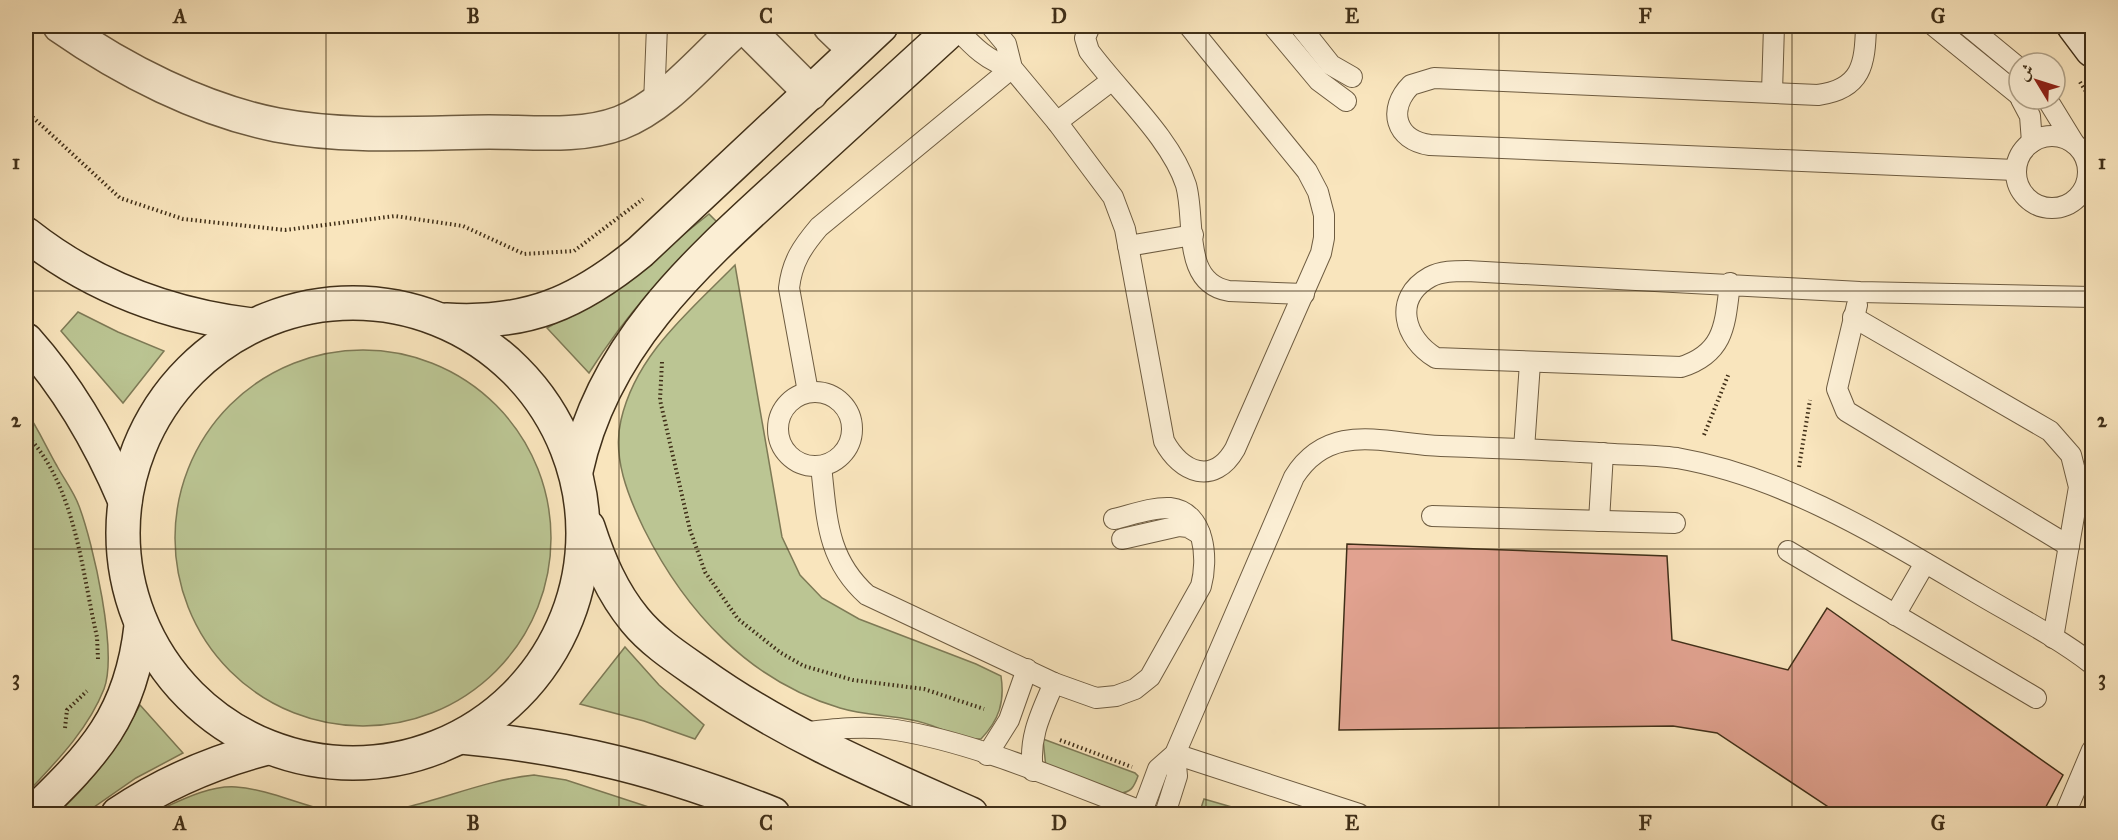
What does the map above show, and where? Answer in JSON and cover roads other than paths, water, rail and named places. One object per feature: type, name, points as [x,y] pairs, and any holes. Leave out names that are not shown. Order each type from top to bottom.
[{"type":"street","points":[[60,26],[153,80],[239,116],[278,125],[371,134],[583,130],[619,123],[654,104],[741,29],[811,93]]},
{"type":"street","points":[[830,26],[855,50]]},
{"type":"street","points":[[584,511],[580,578],[556,642],[516,696],[461,737],[415,755],[365,764],[315,761],[267,748],[227,727],[192,699],[163,665],[141,626],[128,585],[123,544],[125,501],[147,429],[191,369],[252,325],[315,305],[382,303],[445,320],[481,322],[516,318],[549,309],[582,295],[640,252],[881,26]]},
{"type":"street","points":[[576,471],[583,439],[595,408],[626,349],[645,322],[731,231],[955,26]]},
{"type":"street","points":[[2074,26],[2092,50]]},
{"type":"street","points":[[29,234],[88,276],[134,298],[213,320],[252,325]]},
{"type":"street","points":[[445,320],[504,356],[548,408],[576,471],[584,511],[596,550],[612,588],[635,620],[665,649],[725,691],[794,734],[971,814]]},
{"type":"street","points":[[26,341],[68,393],[90,427],[125,501]]},
{"type":"street","points":[[32,814],[86,760],[111,727],[133,676],[141,626]]},
{"type":"street","points":[[461,737],[574,751],[629,764],[699,786],[773,814]]},
{"type":"street","points":[[118,814],[188,774],[227,759],[267,748]]},
{"type":"lane","points":[[654,104],[657,26]]},
{"type":"lane","points":[[955,26],[978,51],[1000,65],[1012,68]]},
{"type":"lane","points":[[990,26],[1006,44],[1012,68],[1057,122],[1113,197],[1128,246],[1164,441],[1170,453],[1192,470],[1210,471],[1229,460],[1304,294],[1321,253],[1324,238],[1324,214],[1318,192],[1307,171],[1190,26]]},
{"type":"lane","points":[[1090,26],[1085,38],[1086,45],[1111,81],[1174,157],[1186,187],[1198,271],[1211,285],[1229,291],[1304,294]]},
{"type":"lane","points":[[1274,26],[1319,81],[1346,101]]},
{"type":"lane","points":[[1300,26],[1331,65],[1353,77]]},
{"type":"lane","points":[[1772,92],[1774,26]]},
{"type":"lane","points":[[1866,26],[1862,64],[1856,77],[1845,87],[1833,93],[1818,95],[1434,78],[1411,84],[1397,104],[1397,116],[1401,128],[1408,137],[1419,143],[1430,145],[2015,170]]},
{"type":"lane","points":[[1934,26],[2007,86]]},
{"type":"lane","points":[[1968,26],[2007,58]]},
{"type":"lane","points":[[808,392],[789,288],[791,270],[798,254],[819,227],[1012,68]]},
{"type":"lane","points":[[1057,122],[1111,81]]},
{"type":"lane","points":[[2027,111],[2030,116],[2032,142]]},
{"type":"lane","points":[[2056,111],[2083,150],[2089,185],[2077,199],[2065,207],[2050,209],[2036,206],[2024,197],[2017,185],[2015,170],[2018,159],[2032,142],[2053,136],[2083,150]]},
{"type":"lane","points":[[1128,246],[1193,235]]},
{"type":"lane","points":[[1730,283],[1723,332],[1706,355],[1694,363],[1666,368],[1436,358],[1421,349],[1410,335],[1406,319],[1408,302],[1417,287],[1430,276],[1447,272],[1730,283],[1860,292],[2092,297]]},
{"type":"lane","points":[[1860,292],[1836,389],[1846,411],[2069,546]]},
{"type":"lane","points":[[1853,317],[2050,431],[2071,455],[2079,487],[2053,638]]},
{"type":"lane","points":[[1524,449],[1530,363]]},
{"type":"lane","points":[[808,392],[823,392],[837,398],[847,409],[852,423],[852,438],[845,451],[834,461],[820,466],[806,465],[793,459],[783,448],[778,435],[779,420],[785,407],[795,397],[808,392]]},
{"type":"lane","points":[[1166,814],[1177,776],[1175,754],[1294,477],[1304,462],[1318,450],[1335,442],[1353,439],[1426,446],[1676,458],[1741,475],[1824,508],[1925,563],[2053,638],[2092,664]]},
{"type":"lane","points":[[1599,521],[1603,453]]},
{"type":"lane","points":[[820,466],[830,537],[835,554],[854,583],[882,604],[1054,683],[1096,698],[1116,696],[1135,689],[1150,676],[1201,586],[1205,570],[1200,534],[1188,516],[1170,508],[1114,519]]},
{"type":"lane","points":[[1432,516],[1675,523]]},
{"type":"lane","points":[[1122,539],[1179,526],[1200,534]]},
{"type":"lane","points":[[1788,551],[2036,698]]},
{"type":"lane","points":[[1895,615],[1925,563]]},
{"type":"lane","points":[[987,755],[1010,720],[1027,669]]},
{"type":"lane","points":[[1033,771],[1031,744],[1034,730],[1054,683]]},
{"type":"lane","points":[[794,734],[844,728],[896,730],[948,742],[1146,813],[1155,776],[1163,763],[1175,754]]},
{"type":"lane","points":[[2066,814],[2086,784],[2092,750]]},
{"type":"lane","points":[[1175,754],[1359,814]]},
{"type":"lane","points":[[699,786],[723,814]]}]
